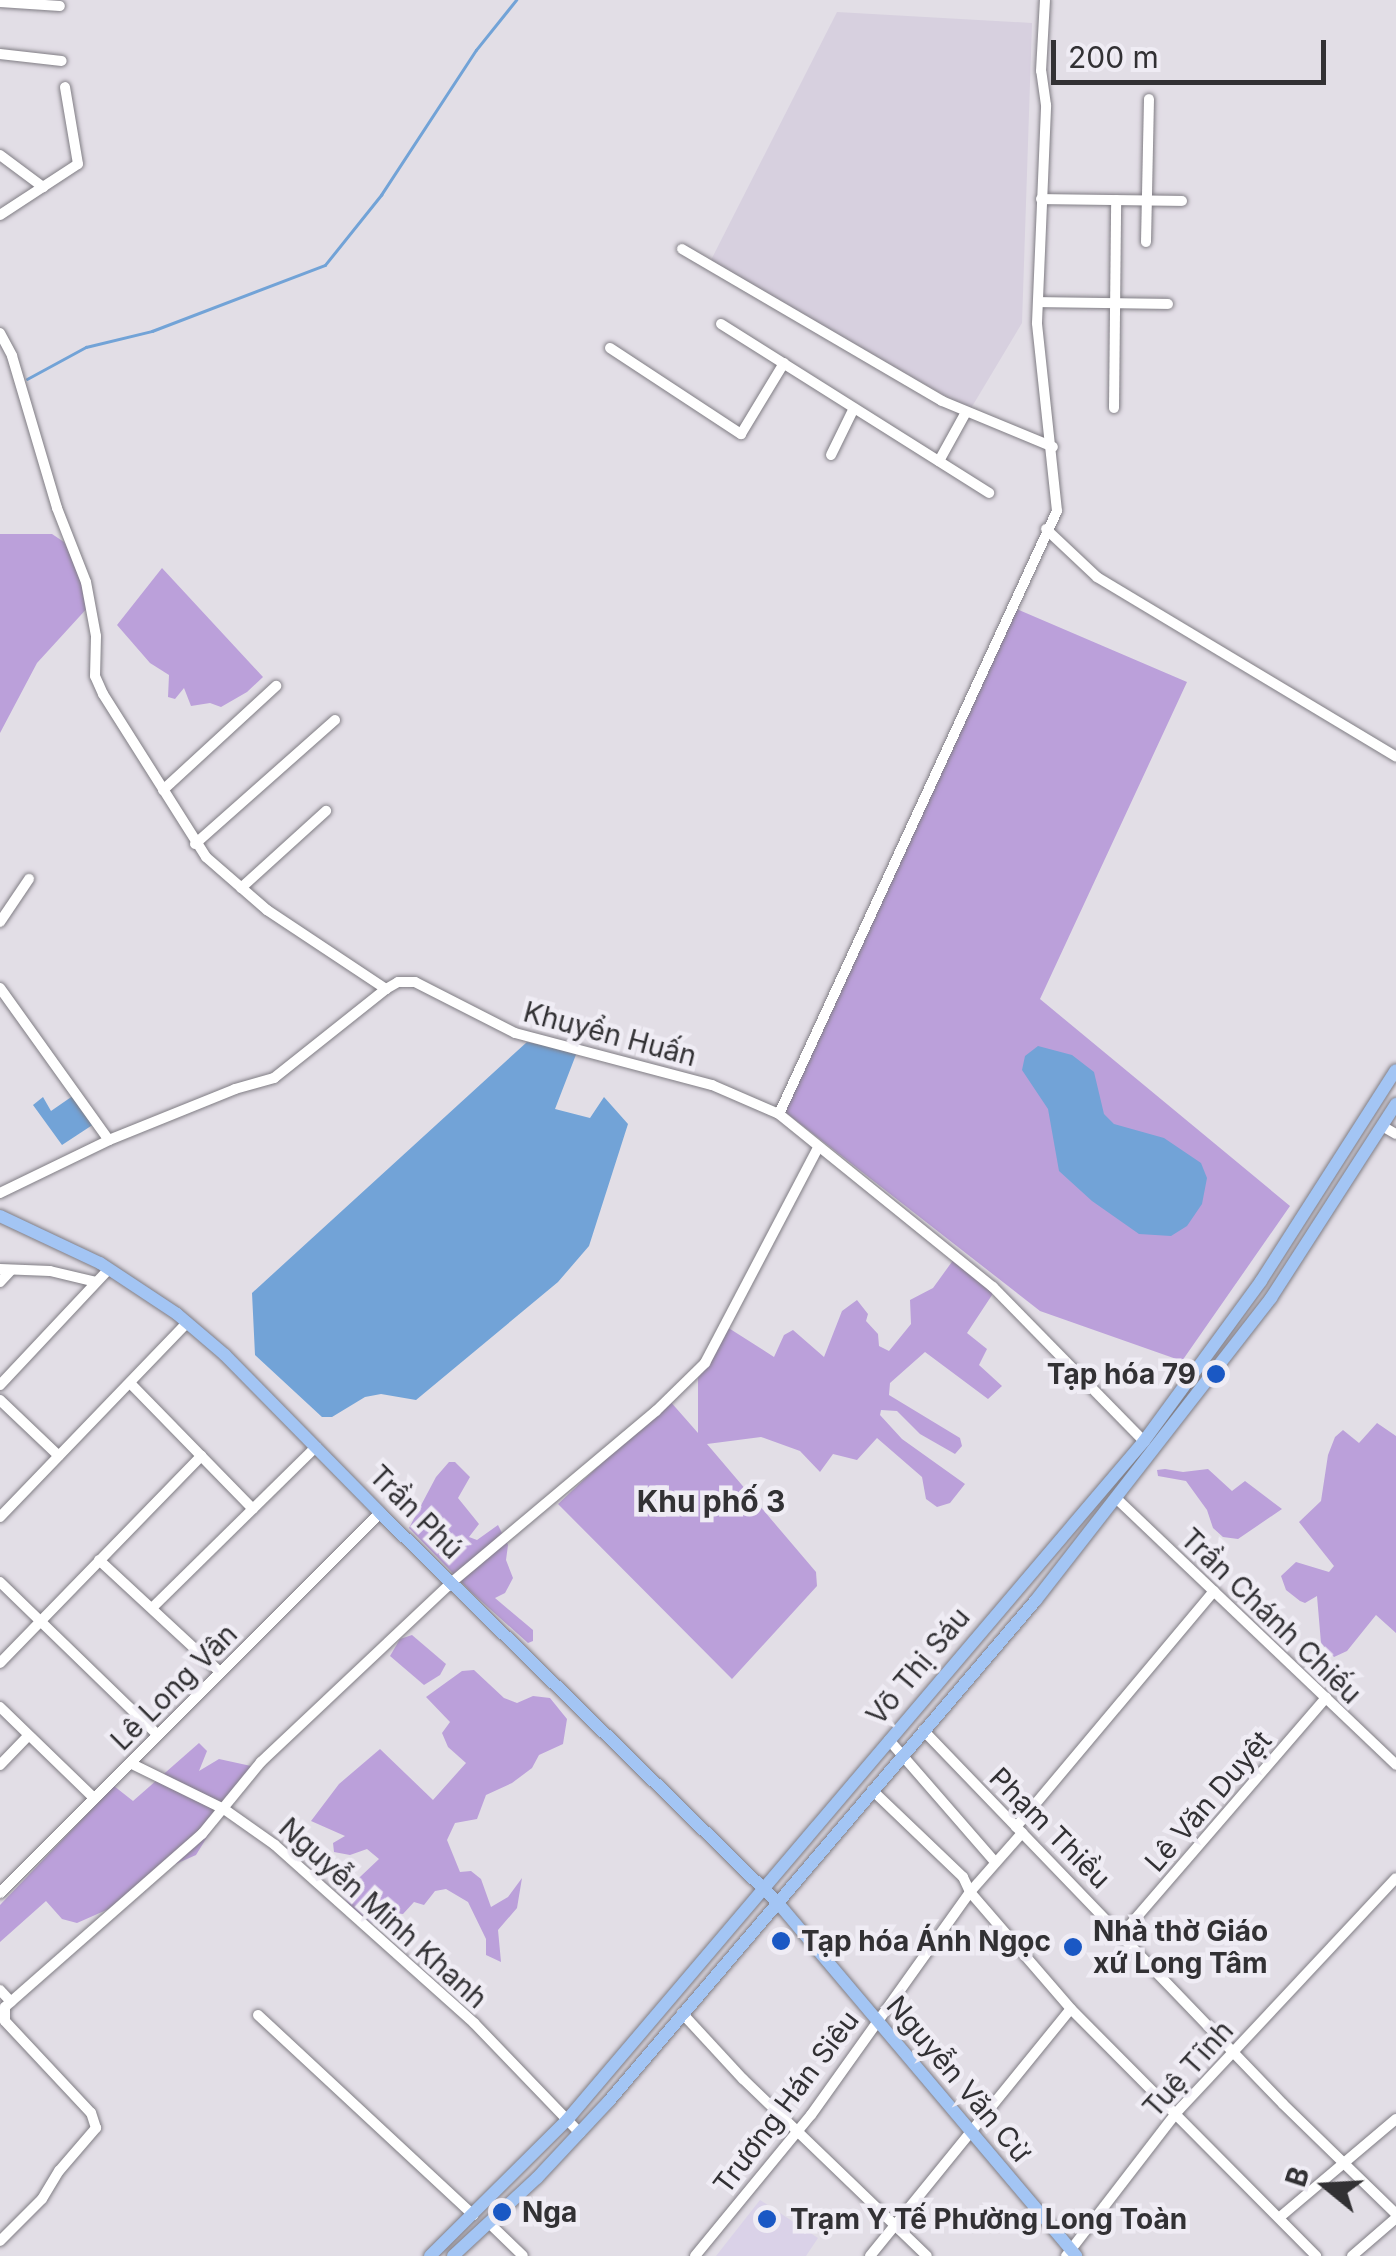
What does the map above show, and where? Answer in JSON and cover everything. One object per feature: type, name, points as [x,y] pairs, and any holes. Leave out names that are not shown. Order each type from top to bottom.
[{"type":"main road","name":"Võ Thị Sáu","points":[[430,2256],[567,2120],[1144,1440],[1261,1282],[1396,1070]]},
{"type":"main road","name":"Võ Thị Sáu","points":[[454,2256],[580,2133],[778,1903],[1156,1450],[1271,1298],[1396,1104]]},
{"type":"main road","name":"Trần Phú","points":[[0,1216],[109,1268],[226,1354],[380,1513],[762,1892]]},
{"type":"main road","points":[[1144,1440],[1156,1450]]},
{"type":"main road","name":"Nguyễn Văn Cừ","points":[[762,1892],[778,1903],[1071,2254]]},
{"type":"street","points":[[779,1114],[1058,507],[1053,447],[1043,409],[1038,302],[1045,0]]},
{"type":"street","points":[[0,2],[60,6]]},
{"type":"street","points":[[0,54],[62,61]]},
{"type":"street","points":[[0,216],[74,169],[78,160],[65,87]]},
{"type":"street","points":[[1146,242],[1150,98]]},
{"type":"street","points":[[0,154],[43,187]]},
{"type":"street","points":[[1042,199],[1182,201]]},
{"type":"street","points":[[1114,408],[1116,200]]},
{"type":"street","points":[[682,249],[912,385],[1053,447]]},
{"type":"street","points":[[1038,302],[1168,304]]},
{"type":"street","points":[[722,324],[989,493]]},
{"type":"street","points":[[0,333],[22,385],[57,508],[86,582],[98,685],[196,844],[241,888],[386,990],[274,1078],[235,1089],[109,1140],[0,1193]]},
{"type":"street","points":[[610,348],[742,434],[784,363]]},
{"type":"street","points":[[831,455],[854,408]]},
{"type":"street","points":[[938,460],[966,412]]},
{"type":"street","points":[[1046,529],[1097,578],[1396,758]]},
{"type":"street","points":[[162,790],[276,686]]},
{"type":"street","points":[[196,844],[335,720]]},
{"type":"street","points":[[241,888],[326,811]]},
{"type":"street","points":[[0,922],[29,879]]},
{"type":"street","name":"Khuyển Huấn","points":[[386,990],[403,981],[427,986],[516,1033],[712,1085],[779,1114],[994,1286],[1144,1440]]},
{"type":"street","points":[[0,988],[109,1140]]},
{"type":"street","points":[[1382,1126],[1396,1134]]},
{"type":"street","points":[[0,2241],[42,2199],[59,2171],[96,2128],[91,2113],[3,2018],[11,2002],[202,1834],[261,1762],[452,1582],[656,1411],[705,1363],[818,1148]]},
{"type":"street","points":[[0,1385],[109,1268]]},
{"type":"street","points":[[0,1282],[6,1270],[65,1273],[96,1282]]},
{"type":"street","points":[[3,1509],[187,1322]]},
{"type":"street","points":[[130,1383],[252,1509]]},
{"type":"street","points":[[0,1400],[59,1456]]},
{"type":"street","points":[[152,1608],[316,1447]]},
{"type":"street","points":[[0,1663],[201,1456]]},
{"type":"street","name":"Trần Chánh Chiếu","points":[[1116,1498],[1396,1766]]},
{"type":"street","name":"Lê Long Vân","points":[[0,1893],[380,1513]]},
{"type":"street","points":[[99,1560],[220,1672]]},
{"type":"street","points":[[0,1582],[158,1735]]},
{"type":"street","name":"Trương Hán Siêu","points":[[695,2256],[797,2132],[970,1892],[1214,1592]]},
{"type":"street","name":"Lê Văn Duyệt","points":[[1123,1933],[1326,1698]]},
{"type":"street","points":[[0,1707],[94,1798]]},
{"type":"street","name":"Phạm Thiều","points":[[923,1730],[1396,2216]]},
{"type":"street","points":[[0,1765],[28,1736]]},
{"type":"street","points":[[890,1740],[995,1862]]},
{"type":"street","points":[[1386,1756],[1396,1746]]},
{"type":"street","name":"Nguyễn Minh Khanh","points":[[130,1763],[224,1809],[275,1845],[450,2001],[580,2133]]},
{"type":"street","points":[[872,1790],[963,1877],[970,1892],[1071,2009],[1316,2256]]},
{"type":"street","name":"Tuệ Tĩnh","points":[[1071,2254],[1177,2112],[1396,1878]]},
{"type":"street","points":[[0,1990],[11,2002]]},
{"type":"street","points":[[870,2256],[1071,2009]]},
{"type":"street","points":[[682,2012],[797,2132],[927,2256]]},
{"type":"street","points":[[258,2016],[473,2214]]},
{"type":"street","points":[[1280,2217],[1396,2119]]},
{"type":"street","points":[[1352,2256],[1396,2216]]},
{"type":"street","points":[[489,2223],[522,2256]]},
{"type":"shaded area","points":[[837,12],[1032,23],[1022,323],[970,410],[710,262]]},
{"type":"shaded area","points":[[0,534],[52,534],[64,542],[87,585],[90,605],[37,663],[0,733]]},
{"type":"shaded area","points":[[162,568],[263,677],[221,707],[210,703],[191,706],[184,688],[175,699],[168,697],[169,675],[150,663],[117,625]]},
{"type":"shaded area","points":[[1012,607],[1187,682],[1040,999],[1290,1206],[1182,1361],[1040,1311],[780,1108]]},
{"type":"shaded area","points":[[954,1259],[994,1292],[967,1333],[987,1349],[979,1365],[1002,1386],[988,1399],[925,1352],[890,1383],[889,1395],[960,1438],[962,1446],[955,1454],[920,1434],[897,1411],[881,1410],[880,1415],[902,1439],[965,1484],[950,1503],[937,1507],[926,1499],[922,1477],[877,1438],[857,1460],[833,1454],[820,1472],[800,1451],[761,1437],[707,1444],[816,1572],[817,1586],[732,1679],[558,1504],[669,1400],[698,1433],[698,1378],[727,1327],[774,1357],[784,1335],[793,1330],[824,1357],[842,1311],[857,1300],[868,1314],[866,1321],[878,1334],[879,1346],[889,1351],[911,1324],[910,1300],[933,1288]]},
{"type":"shaded area","points":[[1377,1423],[1396,1436],[1396,1633],[1376,1615],[1347,1651],[1334,1657],[1321,1643],[1317,1596],[1305,1603],[1300,1601],[1286,1590],[1281,1576],[1296,1562],[1329,1572],[1334,1566],[1299,1522],[1321,1501],[1335,1437],[1343,1430],[1359,1443]]},
{"type":"shaded area","points":[[449,1462],[455,1462],[470,1477],[458,1498],[479,1524],[469,1537],[477,1540],[498,1525],[508,1545],[506,1560],[513,1578],[505,1593],[495,1598],[533,1630],[533,1641],[528,1643],[471,1592],[409,1528],[436,1477]]},
{"type":"shaded area","points":[[1208,1469],[1232,1491],[1245,1481],[1282,1509],[1238,1539],[1223,1537],[1213,1528],[1207,1510],[1186,1481],[1158,1476],[1157,1470]]},
{"type":"shaded area","points":[[412,1635],[446,1664],[440,1675],[424,1685],[390,1656],[400,1639]]},
{"type":"shaded area","points":[[474,1670],[504,1698],[517,1703],[533,1696],[550,1698],[567,1719],[563,1744],[539,1755],[532,1768],[512,1783],[486,1795],[477,1819],[455,1823],[447,1840],[460,1872],[471,1871],[481,1879],[491,1907],[508,1897],[522,1878],[517,1908],[498,1930],[501,1962],[486,1955],[486,1939],[468,1902],[446,1889],[435,1891],[424,1905],[414,1902],[403,1914],[393,1913],[378,1927],[352,1909],[342,1894],[379,1859],[367,1849],[350,1855],[334,1852],[333,1843],[345,1836],[311,1821],[339,1784],[380,1749],[433,1800],[466,1763],[448,1747],[442,1733],[450,1722],[426,1697],[462,1671]]},
{"type":"shaded area","points":[[199,1743],[207,1751],[199,1771],[219,1759],[251,1766],[196,1855],[151,1875],[111,1908],[77,1923],[62,1919],[46,1901],[0,1942],[0,1905],[114,1786],[133,1801]]},
{"type":"shaded area","name":"Trạm Y Tế Phường Long Toàn","points":[[760,2200],[818,2238],[806,2256],[716,2256]]},
{"type":"water","points":[[527,1042],[577,1052],[555,1109],[590,1118],[604,1097],[628,1124],[589,1246],[558,1282],[416,1400],[381,1394],[365,1397],[332,1417],[322,1417],[255,1355],[252,1293]]},
{"type":"water","points":[[1038,1046],[1072,1055],[1094,1072],[1104,1114],[1114,1124],[1164,1138],[1201,1163],[1207,1178],[1202,1204],[1187,1226],[1171,1236],[1139,1234],[1092,1201],[1059,1171],[1048,1109],[1022,1070],[1025,1056]]},
{"type":"water","points":[[77,1093],[97,1122],[62,1145],[33,1105],[43,1097],[51,1111]]},
{"type":"waterway","points":[[27,379],[86,347],[152,331],[325,265],[381,195],[476,50],[516,0]]},
{"type":"place","name":"Tạp hóa 79","points":[[1216,1374]]},
{"type":"place","name":"Tạp hóa Ánh Ngọc","points":[[781,1941]]},
{"type":"place","name":"Nhà thờ Giáo xứ Long Tâm","points":[[1073,1947]]},
{"type":"place","name":"Nga","points":[[502,2212]]},
{"type":"place","name":"Trạm Y Tế Phường Long Toàn","points":[[767,2219]]},
{"type":"district","name":"Khu phố 3","points":[[711,1501]]}]
